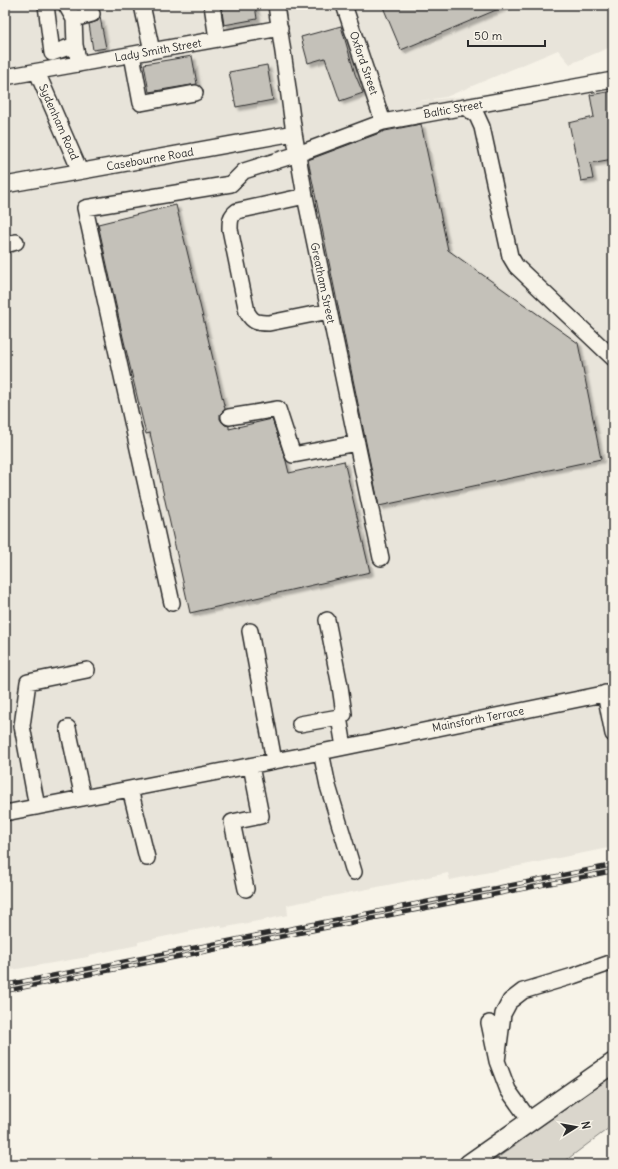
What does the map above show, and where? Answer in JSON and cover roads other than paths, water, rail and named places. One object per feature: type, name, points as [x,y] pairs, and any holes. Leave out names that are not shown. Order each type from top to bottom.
[{"type":"main road","points":[[469,1164],[613,1063]]},
{"type":"street","points":[[46,5],[52,53],[75,45]]},
{"type":"street","points":[[66,5],[74,19],[75,45],[79,64]]},
{"type":"street","points":[[142,5],[152,51]]},
{"type":"street","points":[[212,5],[217,39]]},
{"type":"street","name":"Greatham Street","points":[[276,5],[294,133],[305,196],[381,558]]},
{"type":"street","name":"Oxford Street","points":[[344,5],[383,122]]},
{"type":"street","points":[[74,19],[92,14]]},
{"type":"street","name":"Lady Smith Street","points":[[5,77],[280,28]]},
{"type":"street","points":[[132,55],[141,103],[195,93]]},
{"type":"street","name":"Sydenham Road","points":[[37,72],[80,172]]},
{"type":"street","name":"Baltic Street","points":[[172,603],[85,208],[231,184],[244,171],[298,154],[383,122],[613,80]]},
{"type":"street","points":[[466,107],[477,116],[482,127],[510,256],[516,266],[613,358]]},
{"type":"street","name":"Casebourne Road","points":[[5,185],[294,133]]},
{"type":"street","points":[[305,196],[237,211],[232,214],[230,229],[247,312],[250,318],[255,322],[269,323],[329,311]]},
{"type":"street","points":[[229,417],[278,409],[293,455],[357,443]]},
{"type":"street","points":[[300,724],[339,717],[344,714],[327,620]]},
{"type":"street","points":[[250,631],[274,761]]},
{"type":"street","points":[[37,807],[22,726],[28,682],[87,670]]},
{"type":"street","points":[[609,692],[613,734]]},
{"type":"street","name":"Mainsforth Terrace","points":[[5,813],[322,752],[609,692]]},
{"type":"street","points":[[339,717],[344,747]]},
{"type":"street","points":[[68,728],[83,798]]},
{"type":"street","points":[[322,752],[328,786],[354,872]]},
{"type":"street","points":[[246,889],[232,822],[261,816],[252,766]]},
{"type":"street","points":[[130,789],[147,858]]},
{"type":"street","points":[[497,1061],[503,1014],[510,1001],[523,991],[613,962]]},
{"type":"street","points":[[489,1023],[497,1061],[508,1090],[530,1121]]},
{"type":"railway","points":[[5,985],[613,865]]},
{"type":"railway","points":[[5,991],[613,871]]}]
